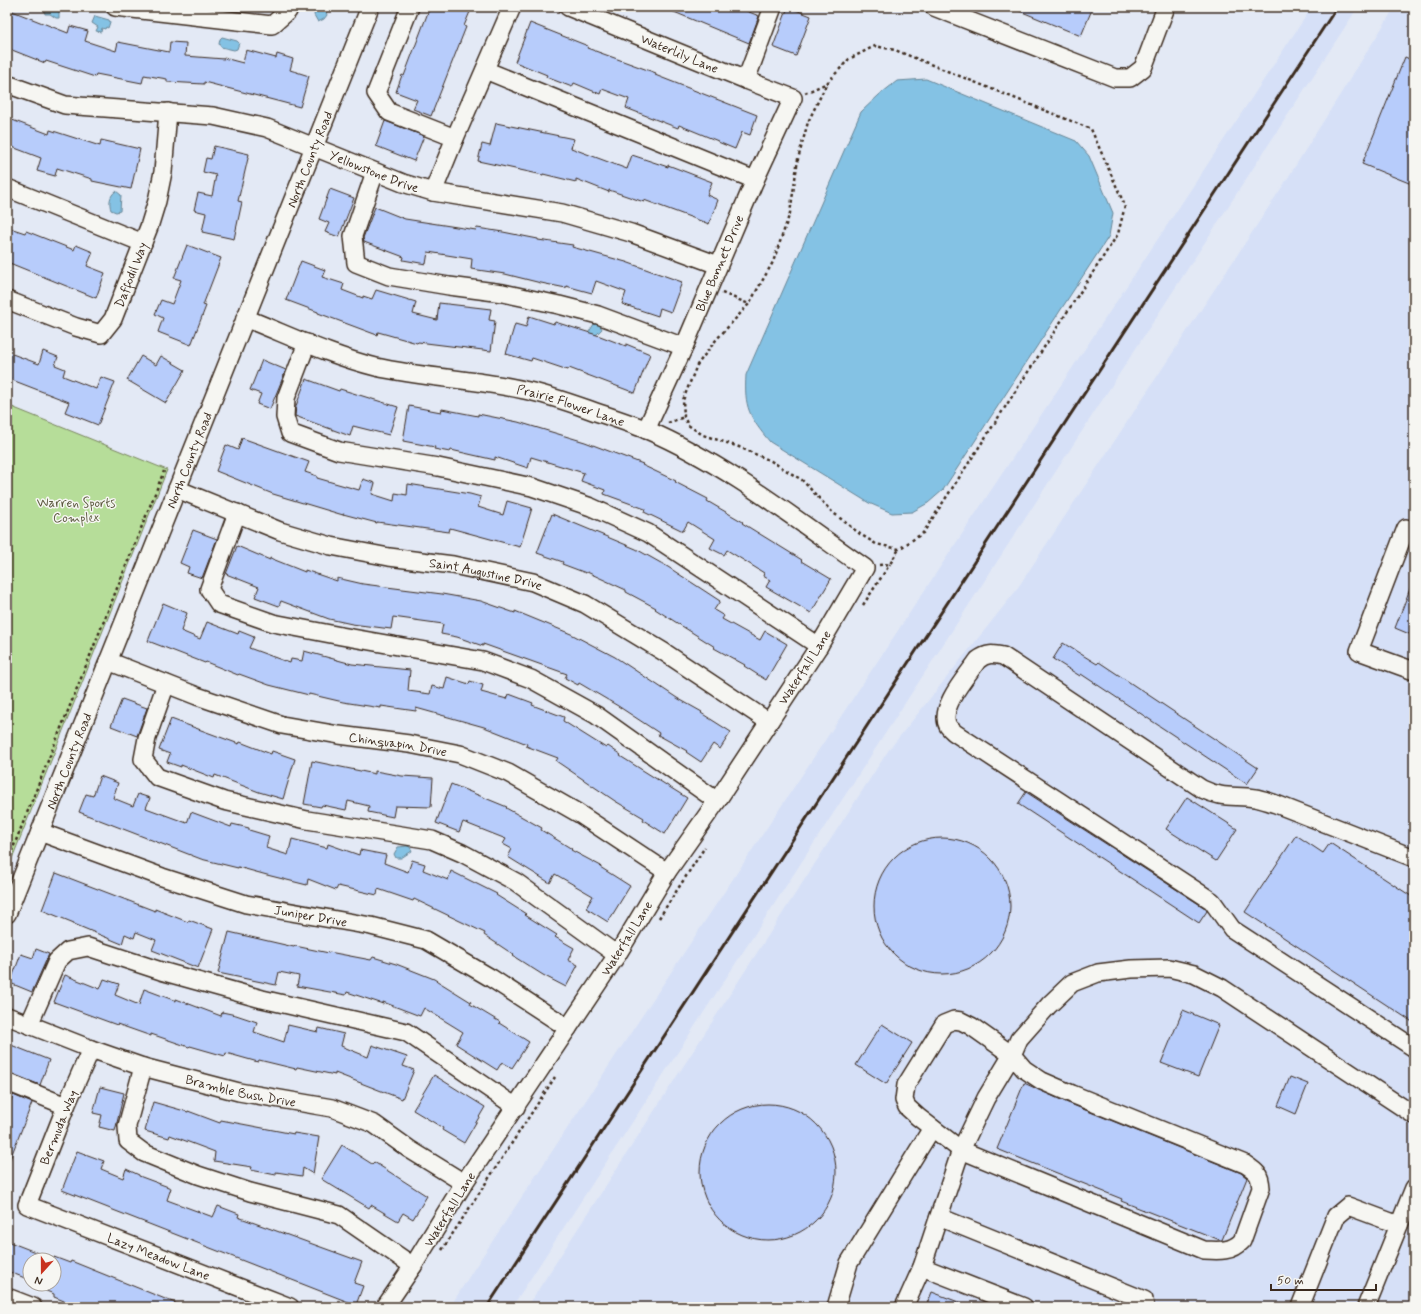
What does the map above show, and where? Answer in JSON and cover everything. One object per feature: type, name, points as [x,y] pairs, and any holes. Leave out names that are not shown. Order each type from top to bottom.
[{"type":"street","points":[[115,7],[272,25],[288,11],[289,7]]},
{"type":"street","name":"North County Road","points":[[7,914],[370,7]]},
{"type":"street","points":[[410,7],[376,93],[389,112],[455,138]]},
{"type":"street","points":[[433,192],[512,7]]},
{"type":"street","name":"Waterlily Lane","points":[[568,7],[793,98]]},
{"type":"street","points":[[746,80],[773,7]]},
{"type":"street","points":[[934,7],[1115,78],[1121,79],[1130,78],[1143,68],[1166,7]]},
{"type":"street","points":[[485,70],[755,180]]},
{"type":"street","name":"Yellowstone Drive","points":[[7,84],[65,104],[213,116],[267,128],[403,183],[433,192],[562,213],[631,233],[718,266]]},
{"type":"street","name":"Blue Bonnet Drive","points":[[646,430],[684,346],[755,180],[793,98]]},
{"type":"street","name":"Daffodil Way","points":[[7,300],[76,327],[101,334],[113,319],[143,242],[157,201],[163,172],[168,112]]},
{"type":"street","points":[[375,172],[353,236],[356,263],[389,276],[503,293],[559,305],[598,315],[684,346]]},
{"type":"street","points":[[7,188],[143,242]]},
{"type":"street","name":"Prairie Flower Lane","points":[[245,318],[340,356],[376,367],[524,390],[569,403],[646,430],[689,450],[739,480],[865,568]]},
{"type":"street","points":[[307,343],[286,398],[285,417],[290,433],[339,451],[438,467],[532,487],[591,507],[648,533],[819,646]]},
{"type":"street","name":"Saint Augustine Drive","points":[[177,489],[280,531],[331,546],[389,557],[453,565],[533,582],[585,604],[664,652],[769,722]]},
{"type":"street","points":[[237,513],[209,589],[219,604],[273,623],[483,661],[531,679],[596,715],[717,801]]},
{"type":"street","points":[[1414,531],[1406,528],[1359,651],[1414,671]]},
{"type":"street","name":"Waterfall Lane","points":[[385,1307],[413,1266],[464,1183],[617,955],[667,872],[717,801],[819,646],[865,568]]},
{"type":"street","points":[[1414,858],[1276,804],[1253,798],[1225,797],[1202,789],[1004,656],[993,654],[985,655],[978,660],[949,703],[946,718],[948,727],[955,733],[1212,901],[1232,929],[1414,1048]]},
{"type":"street","name":"Chinquapin Drive","points":[[108,661],[166,684],[282,725],[340,735],[409,744],[460,754],[508,772],[578,813],[667,872]]},
{"type":"street","points":[[166,684],[147,738],[143,759],[157,777],[224,801],[307,820],[432,840],[462,853],[516,882],[617,955]]},
{"type":"street","name":"Juniper Drive","points":[[40,832],[162,877],[246,904],[371,926],[426,940],[490,978],[568,1028]]},
{"type":"street","points":[[29,1025],[57,961],[68,951],[88,947],[161,971],[262,999],[406,1032],[516,1107]]},
{"type":"street","points":[[904,1307],[922,1266],[961,1150],[986,1098],[1012,1055],[1019,1039],[1048,1005],[1072,983],[1098,973],[1131,969],[1169,968],[1194,974],[1222,988],[1414,1115]]},
{"type":"street","name":"Bramble Bush Drive","points":[[7,1016],[91,1049],[143,1067],[239,1092],[332,1108],[374,1124],[464,1183]]},
{"type":"street","points":[[954,1020],[961,1021],[971,1026],[1012,1055],[1024,1069],[1042,1081],[1245,1164],[1256,1171],[1260,1179],[1261,1188],[1242,1241],[1236,1247],[1227,1250],[1204,1250],[961,1150],[932,1128],[907,1107],[904,1100],[906,1085],[944,1024],[954,1020]]},
{"type":"street","name":"Bermuda Way","points":[[27,1205],[66,1106],[91,1049]]},
{"type":"street","points":[[143,1067],[127,1126],[128,1141],[144,1154],[198,1175],[250,1192],[339,1215],[413,1266]]},
{"type":"street","points":[[7,1082],[66,1106]]},
{"type":"street","points":[[836,1307],[849,1263],[932,1128]]},
{"type":"street","points":[[1366,1307],[1414,1188]]},
{"type":"street","name":"Lazy Meadow Lane","points":[[27,1205],[290,1307]]},
{"type":"street","points":[[1300,1307],[1336,1216],[1348,1206],[1399,1225]]},
{"type":"street","points":[[939,1217],[1144,1300],[1145,1307]]},
{"type":"street","points":[[922,1266],[1024,1307]]},
{"type":"street","points":[[7,1297],[33,1307]]},
{"type":"path","points":[[865,568],[890,564],[899,549],[923,533],[1118,234],[1125,206],[1091,129],[895,50],[875,46],[849,59],[827,83],[808,122],[798,159],[790,213],[773,262],[749,304],[716,340],[697,365],[684,400],[684,417],[688,425],[702,435],[739,447],[771,461],[802,480],[831,511],[860,534],[876,544],[899,549]]},
{"type":"path","points":[[793,98],[827,83]]},
{"type":"path","points":[[709,288],[749,304]]},
{"type":"path","points":[[7,863],[164,471]]},
{"type":"shaded area","points":[[1312,7],[1358,7],[512,1307],[450,1307],[474,1269]]},
{"type":"shaded area","points":[[1395,7],[1414,7],[1414,1296],[1409,1307],[527,1307],[888,751],[1015,592],[1284,184]]},
{"type":"green space","name":"Warren Sports Complex","points":[[7,405],[167,470],[7,871]]},
{"type":"water","points":[[47,7],[56,7],[59,10],[59,18],[56,18],[50,14],[45,14],[44,9]]},
{"type":"water","points":[[316,7],[325,8],[327,15],[324,19],[318,22],[314,15]]},
{"type":"water","points":[[95,16],[109,20],[110,22],[108,28],[102,28],[101,32],[96,31],[98,27],[92,23]]},
{"type":"water","points":[[222,37],[237,41],[239,43],[237,49],[234,50],[221,47],[219,44]]},
{"type":"water","points":[[926,79],[1076,141],[1089,156],[1113,213],[1109,236],[943,490],[928,503],[912,512],[892,513],[869,503],[770,442],[757,425],[749,411],[746,395],[746,375],[861,112],[897,81]]},
{"type":"water","points":[[116,191],[121,195],[120,211],[116,212],[111,210],[110,202],[112,195]]},
{"type":"water","points":[[594,324],[599,324],[602,329],[595,336],[587,335]]},
{"type":"water","points":[[398,847],[410,847],[412,851],[401,858],[396,858],[394,854]]},
{"type":"building","points":[[430,7],[472,7],[464,26],[466,27],[431,116],[413,109],[417,100],[396,92],[402,75],[404,76]]},
{"type":"building","points":[[662,7],[737,7],[759,16],[749,43]]},
{"type":"building","points":[[788,7],[811,16],[796,56],[773,47]]},
{"type":"building","points":[[1010,7],[1093,7],[1081,36]]},
{"type":"building","points":[[7,9],[68,33],[70,26],[88,31],[85,41],[116,51],[118,42],[169,52],[170,42],[186,43],[185,56],[224,58],[243,63],[246,50],[276,58],[277,54],[293,59],[290,70],[309,76],[300,107],[204,82],[204,84],[167,82],[167,79],[144,75],[142,83],[96,74],[95,77],[46,61],[45,63],[7,48]]},
{"type":"building","points":[[530,23],[588,46],[587,48],[656,73],[655,75],[757,115],[750,135],[742,132],[735,149],[679,125],[678,128],[626,108],[629,99],[602,89],[600,94],[574,83],[572,87],[546,77],[547,75],[515,62]]},
{"type":"building","points":[[1405,57],[1414,61],[1414,185],[1362,164]]},
{"type":"building","points":[[7,118],[49,134],[50,130],[100,146],[101,140],[140,149],[131,189],[92,181],[92,179],[57,168],[55,176],[37,171],[41,158],[7,145]]},
{"type":"building","points":[[385,121],[424,136],[414,161],[376,146]]},
{"type":"building","points":[[496,123],[574,139],[571,148],[627,169],[632,155],[668,167],[668,165],[712,182],[707,195],[718,200],[709,224],[644,200],[644,202],[609,190],[609,192],[576,179],[576,182],[478,161],[482,144],[490,146]]},
{"type":"building","points":[[214,146],[249,154],[238,201],[242,202],[234,239],[202,232],[206,213],[194,210],[198,193],[212,196],[216,175],[203,172],[206,158],[211,159]]},
{"type":"building","points":[[330,189],[354,198],[339,237],[325,232],[329,223],[319,219]]},
{"type":"building","points":[[375,207],[405,219],[476,230],[477,228],[503,232],[538,240],[573,245],[572,247],[626,262],[682,282],[671,312],[660,308],[658,316],[622,304],[626,292],[596,281],[592,293],[566,286],[566,288],[505,274],[471,269],[472,259],[428,252],[426,264],[403,260],[404,257],[364,242],[363,238]]},
{"type":"building","points":[[7,227],[25,233],[26,231],[74,250],[76,245],[93,252],[87,266],[105,273],[96,298],[7,262]]},
{"type":"building","points":[[187,245],[221,258],[203,305],[206,306],[191,345],[158,332],[163,318],[155,314],[161,300],[172,304],[181,280],[174,278]]},
{"type":"building","points":[[301,261],[325,270],[322,277],[344,284],[342,290],[363,298],[363,296],[372,299],[376,290],[416,302],[413,314],[437,320],[439,303],[491,309],[489,320],[495,321],[491,351],[417,343],[378,332],[377,335],[286,300]]},
{"type":"building","points":[[529,316],[554,324],[555,322],[626,346],[626,344],[650,354],[635,393],[569,368],[568,370],[532,358],[531,361],[506,354],[515,324],[526,327]]},
{"type":"building","points":[[43,351],[58,357],[55,365],[65,369],[63,376],[96,389],[101,377],[115,382],[98,425],[65,412],[69,402],[7,378],[7,352],[39,364]]},
{"type":"building","points":[[141,356],[156,365],[161,356],[185,370],[166,403],[127,380]]},
{"type":"building","points":[[262,360],[286,370],[270,409],[257,404],[261,394],[250,390]]},
{"type":"building","points":[[306,379],[339,391],[340,389],[398,407],[389,435],[353,426],[350,436],[295,416],[296,406]]},
{"type":"building","points":[[409,406],[441,412],[442,409],[478,416],[478,414],[518,422],[585,442],[643,464],[642,465],[676,481],[675,482],[708,499],[707,501],[743,522],[742,523],[831,579],[811,613],[766,587],[770,580],[763,576],[764,573],[727,550],[724,555],[710,548],[715,539],[688,522],[683,531],[644,512],[645,509],[604,494],[605,490],[581,481],[584,473],[531,457],[528,468],[495,457],[495,460],[451,450],[450,452],[434,449],[435,447],[403,441]]},
{"type":"building","points":[[242,438],[309,462],[305,472],[317,476],[317,478],[359,490],[363,479],[375,483],[372,494],[394,501],[395,493],[407,495],[408,484],[481,497],[478,507],[503,515],[507,501],[532,508],[520,547],[450,528],[449,532],[377,523],[343,515],[273,494],[216,471],[226,445],[238,450]]},
{"type":"building","points":[[552,514],[636,549],[668,567],[720,601],[714,610],[724,616],[722,619],[760,640],[765,631],[787,644],[766,680],[744,666],[745,665],[714,648],[715,647],[655,609],[656,608],[626,592],[626,590],[587,572],[586,573],[562,564],[563,562],[537,553]]},
{"type":"building","points":[[193,530],[217,539],[202,578],[187,573],[189,567],[180,563]]},
{"type":"building","points":[[237,546],[270,560],[270,558],[305,572],[305,570],[337,581],[337,578],[363,584],[442,594],[481,601],[515,613],[515,611],[571,634],[615,657],[731,732],[720,749],[713,744],[701,762],[686,752],[687,751],[658,735],[659,733],[618,706],[579,683],[578,685],[565,678],[567,674],[483,644],[483,646],[457,637],[441,634],[443,624],[393,617],[391,629],[352,624],[329,619],[281,601],[279,606],[255,597],[259,587],[226,574]]},
{"type":"building","points":[[1413,581],[1414,582],[1414,636],[1395,628]]},
{"type":"building","points":[[163,603],[187,613],[181,631],[200,639],[207,622],[238,634],[239,631],[254,637],[249,648],[290,663],[291,659],[302,661],[304,651],[352,664],[410,670],[408,691],[430,694],[432,686],[444,689],[447,677],[469,684],[470,681],[483,685],[481,692],[507,699],[509,694],[533,703],[532,705],[564,717],[563,721],[606,748],[608,746],[621,755],[620,756],[687,798],[665,834],[643,820],[644,818],[615,801],[556,761],[558,758],[526,746],[527,744],[484,727],[416,708],[416,711],[381,706],[381,708],[309,695],[269,685],[239,674],[238,675],[206,662],[205,663],[148,641]]},
{"type":"building","points":[[1063,643],[1097,664],[1099,662],[1258,768],[1247,784],[1081,674],[1080,676],[1053,659]]},
{"type":"building","points":[[122,699],[147,708],[137,736],[111,726]]},
{"type":"building","points":[[171,719],[239,744],[240,742],[271,754],[272,751],[295,759],[283,799],[259,792],[215,775],[214,778],[181,765],[181,767],[167,762],[170,754],[159,750]]},
{"type":"building","points":[[312,761],[375,774],[375,771],[402,776],[433,778],[431,807],[395,806],[393,817],[368,812],[369,806],[348,801],[346,810],[322,805],[321,807],[304,804]]},
{"type":"building","points":[[100,776],[118,783],[113,798],[133,806],[138,794],[150,798],[146,808],[187,823],[191,812],[231,827],[232,824],[249,828],[249,830],[269,836],[266,848],[288,855],[292,839],[327,848],[328,844],[359,855],[360,850],[386,855],[384,863],[408,872],[412,860],[425,864],[423,870],[448,880],[451,871],[497,894],[496,895],[526,914],[525,915],[557,935],[555,937],[574,948],[568,960],[578,965],[566,987],[543,975],[513,956],[514,955],[484,935],[485,933],[414,899],[413,901],[378,889],[377,895],[338,886],[336,890],[308,879],[307,885],[201,859],[79,812],[86,794],[93,796]]},
{"type":"building","points":[[451,784],[507,807],[506,808],[542,828],[541,830],[572,849],[571,850],[601,866],[600,867],[630,886],[608,922],[586,908],[593,896],[555,874],[550,883],[508,857],[512,849],[503,844],[506,839],[463,822],[459,832],[436,823]]},
{"type":"building","points":[[1026,792],[1205,908],[1207,911],[1199,923],[1018,804]]},
{"type":"building","points":[[1187,797],[1237,829],[1216,861],[1166,829]]},
{"type":"building","points":[[1296,835],[1323,853],[1330,843],[1414,898],[1414,1023],[1245,912]]},
{"type":"building","points":[[935,838],[949,838],[968,843],[980,849],[995,863],[1005,880],[1009,893],[1009,919],[1005,932],[999,944],[985,959],[980,963],[962,971],[949,974],[935,974],[916,969],[904,963],[889,949],[885,944],[877,926],[874,913],[874,899],[879,880],[885,868],[899,853],[904,849],[922,841]]},
{"type":"building","points":[[56,873],[155,911],[155,909],[188,922],[189,920],[213,929],[198,968],[152,950],[156,940],[136,932],[134,938],[125,934],[122,944],[42,910]]},
{"type":"building","points":[[229,932],[294,947],[371,960],[373,957],[396,964],[434,979],[471,1002],[470,1004],[529,1042],[512,1068],[502,1062],[497,1070],[456,1044],[463,1032],[424,1008],[420,1016],[383,1002],[383,1004],[347,992],[346,995],[297,986],[299,976],[279,972],[276,985],[218,973]]},
{"type":"building","points":[[36,949],[49,954],[32,992],[10,983],[21,954],[33,958]]},
{"type":"building","points":[[65,975],[100,989],[104,979],[119,984],[115,995],[139,1005],[144,989],[221,1016],[222,1012],[236,1015],[257,1022],[254,1032],[284,1042],[288,1025],[318,1032],[319,1028],[344,1034],[341,1046],[368,1057],[372,1045],[407,1057],[403,1066],[414,1070],[402,1099],[335,1073],[335,1075],[297,1067],[296,1069],[259,1060],[258,1062],[226,1053],[225,1056],[190,1046],[189,1047],[151,1034],[151,1036],[117,1025],[54,1002]]},
{"type":"building","points":[[1183,1010],[1219,1025],[1198,1077],[1161,1063]]},
{"type":"building","points":[[882,1024],[912,1043],[886,1084],[856,1065]]},
{"type":"building","points":[[11,1045],[49,1060],[40,1085],[7,1072],[7,1055]]},
{"type":"building","points":[[434,1075],[485,1107],[464,1143],[413,1110]]},
{"type":"building","points":[[1290,1077],[1308,1084],[1296,1114],[1278,1106]]},
{"type":"building","points":[[1024,1083],[1068,1103],[1241,1173],[1247,1178],[1222,1240],[1121,1201],[1122,1199],[997,1149]]},
{"type":"building","points":[[100,1087],[124,1093],[115,1131],[99,1127],[102,1115],[93,1113]]},
{"type":"building","points":[[13,1095],[32,1103],[8,1164],[7,1110]]},
{"type":"building","points":[[153,1102],[188,1111],[220,1123],[221,1120],[294,1134],[319,1137],[313,1174],[303,1168],[302,1176],[276,1172],[276,1175],[251,1170],[252,1167],[214,1161],[215,1152],[170,1135],[169,1138],[145,1131]]},
{"type":"building","points":[[761,1104],[775,1104],[794,1109],[806,1115],[821,1129],[831,1146],[835,1159],[835,1185],[831,1198],[825,1210],[811,1225],[806,1229],[788,1237],[775,1240],[761,1240],[742,1235],[730,1229],[715,1215],[711,1210],[703,1192],[700,1179],[700,1165],[705,1146],[711,1134],[725,1119],[730,1115],[748,1107]]},
{"type":"building","points":[[342,1145],[372,1164],[374,1162],[427,1196],[413,1219],[403,1213],[398,1221],[371,1205],[369,1208],[321,1179]]},
{"type":"building","points":[[77,1151],[104,1161],[101,1169],[123,1178],[126,1169],[139,1176],[171,1188],[167,1200],[213,1217],[218,1206],[239,1214],[238,1217],[362,1262],[354,1283],[363,1286],[356,1305],[62,1190]]},
{"type":"building","points":[[7,1241],[35,1252],[22,1252],[22,1277],[7,1271]]},
{"type":"building","points":[[62,1260],[70,1263],[71,1261],[185,1307],[79,1307],[54,1297],[54,1294],[49,1292],[62,1292]]},
{"type":"building","points":[[932,1292],[969,1306],[969,1307],[926,1307]]},
{"type":"railway","points":[[487,1307],[1337,7]]}]
